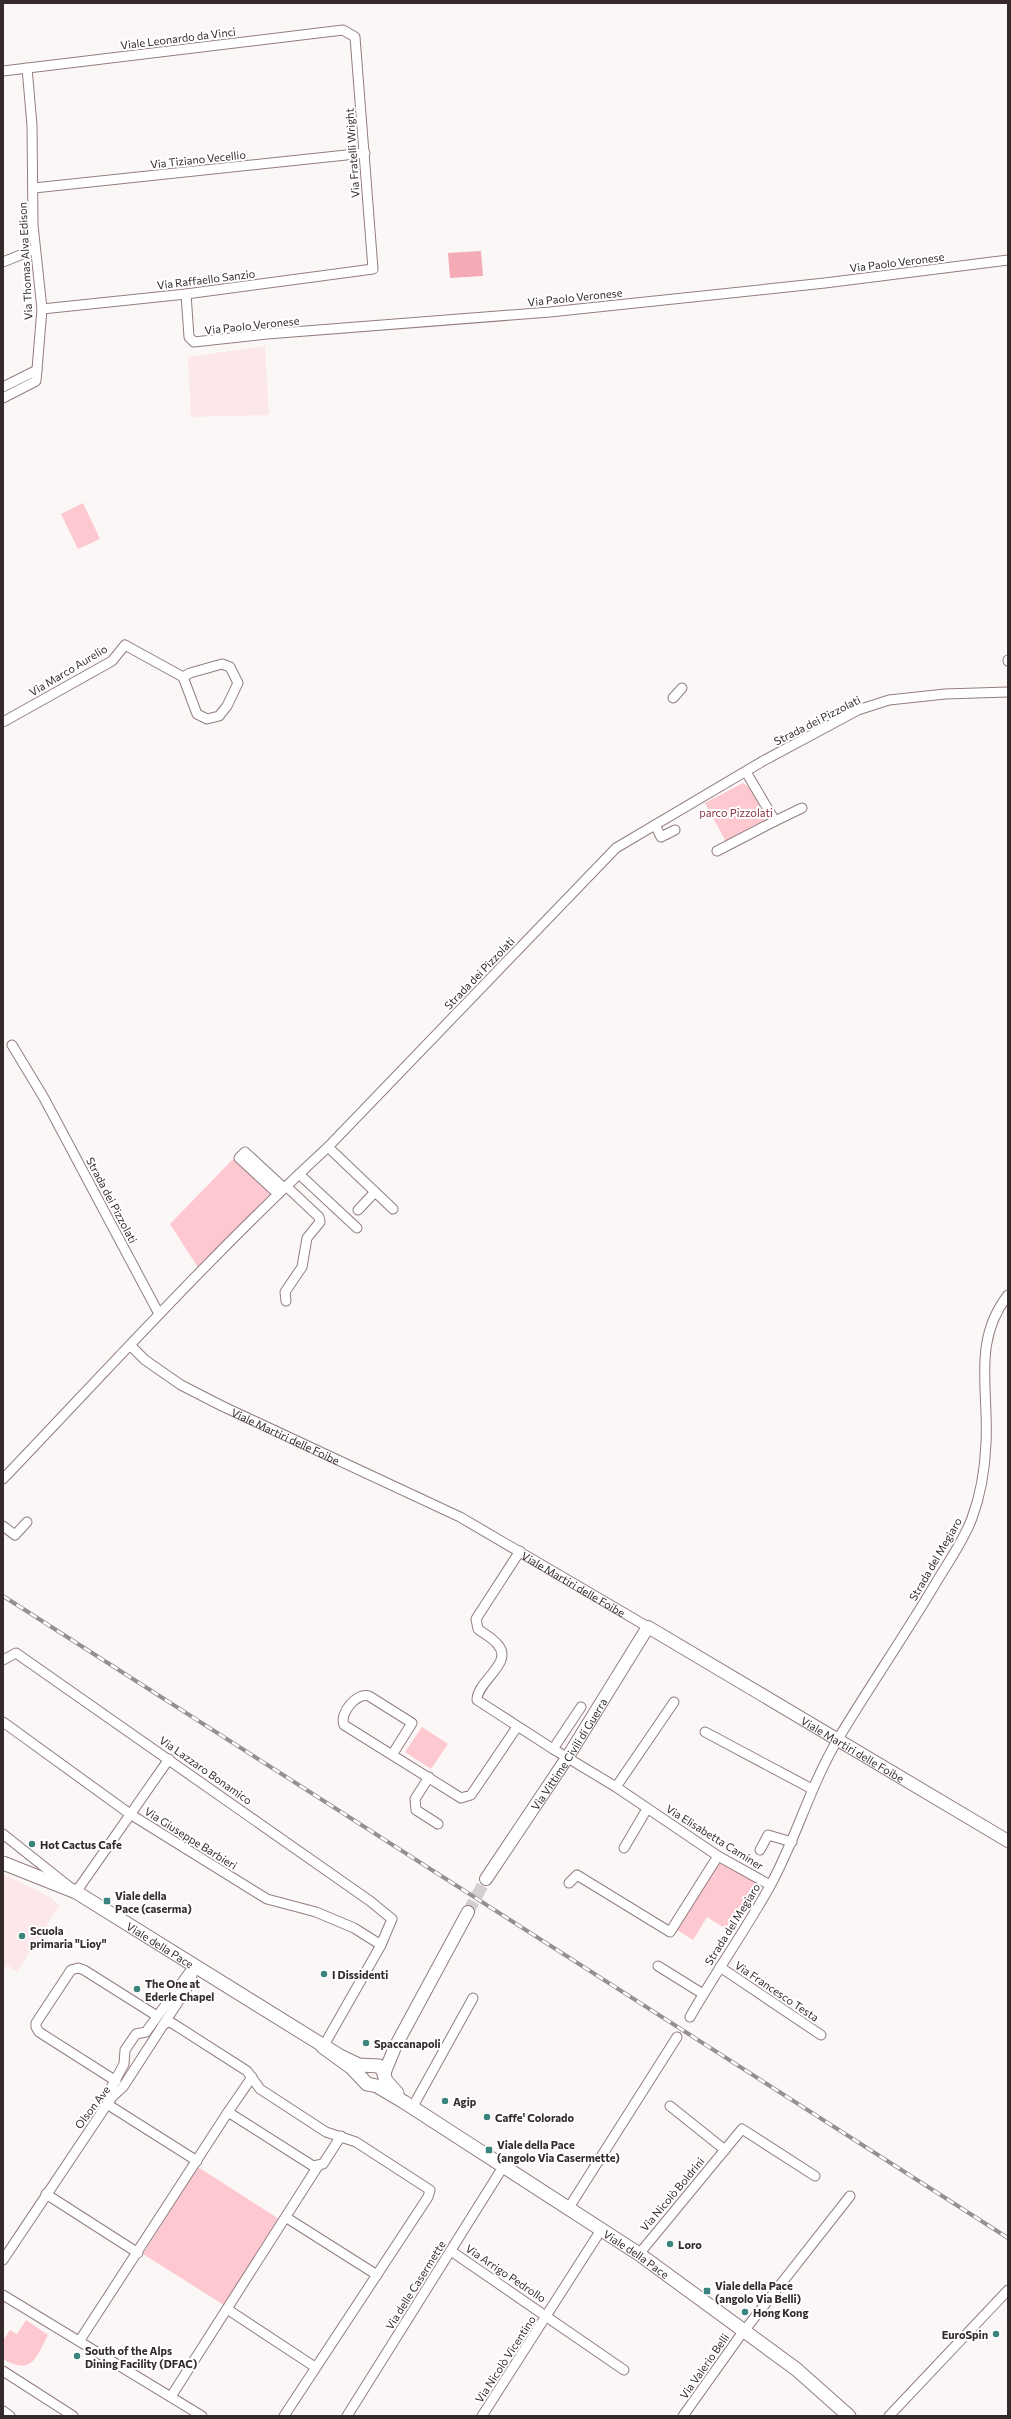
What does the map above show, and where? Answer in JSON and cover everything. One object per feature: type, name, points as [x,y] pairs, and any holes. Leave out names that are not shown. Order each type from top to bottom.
[{"type":"main road","points":[[3,1864],[76,1892]]},
{"type":"main road","name":"Viale della Pace","points":[[76,1892],[323,2047],[350,2061],[381,2068],[381,2078],[412,2108],[639,2254],[745,2330],[796,2369],[844,2415]]},
{"type":"main road","name":"Viale della Pace","points":[[323,2047],[363,2078],[367,2084],[381,2078]]},
{"type":"main road","points":[[363,2078],[364,2071],[370,2065]]},
{"type":"street","name":"Viale Leonardo da Vinci","points":[[3,71],[343,30],[355,37]]},
{"type":"street","name":"Via Fratelli Wright","points":[[355,37],[365,153],[367,217],[373,269]]},
{"type":"street","name":"Via Thomas Alva Edison","points":[[3,398],[36,381],[42,310],[35,249],[34,188],[27,68]]},
{"type":"street","name":"Via Tiziano Vecellio","points":[[34,188],[365,153]]},
{"type":"street","points":[[3,262],[35,249]]},
{"type":"street","name":"Via Paolo Veronese","points":[[186,294],[189,338],[194,342],[274,334],[550,312],[825,283],[1008,260]]},
{"type":"street","name":"Via Raffaello Sanzio","points":[[42,310],[186,294],[373,269]]},
{"type":"street","points":[[3,387],[37,370]]},
{"type":"street","name":"Via Marco Aurelio","points":[[3,722],[112,661],[125,644],[183,678]]},
{"type":"street","points":[[222,664],[230,667],[238,684],[227,706],[219,716],[207,719],[197,714],[183,678],[190,673],[222,664]]},
{"type":"street","points":[[673,698],[682,688]]},
{"type":"street","name":"Strada dei Pizzolati","points":[[3,1480],[131,1346],[159,1314],[283,1189],[328,1147],[616,848],[746,772],[850,714],[889,700],[1008,692]]},
{"type":"street","points":[[746,772],[774,821]]},
{"type":"street","points":[[717,851],[802,808]]},
{"type":"street","points":[[655,825],[661,837],[675,830]]},
{"type":"street","name":"Strada dei Pizzolati","points":[[12,1045],[44,1098],[159,1314]]},
{"type":"street","points":[[44,1098],[49,1089]]},
{"type":"street","points":[[328,1147],[393,1209]]},
{"type":"street","points":[[245,1152],[239,1158],[319,1217],[320,1222],[307,1238],[302,1267],[285,1292],[286,1301]]},
{"type":"street","points":[[299,1174],[357,1228]]},
{"type":"street","points":[[358,1210],[375,1192]]},
{"type":"street","name":"Strada del Megiaro","points":[[690,2017],[770,1886],[792,1842],[812,1789],[837,1741],[932,1588],[972,1520],[982,1482],[987,1442],[984,1376],[986,1343],[991,1322],[1008,1295]]},
{"type":"street","name":"Viale Martiri delle Foibe","points":[[131,1346],[145,1360],[181,1385],[222,1406],[460,1517],[520,1551],[837,1741],[1008,1841]]},
{"type":"street","points":[[3,1526],[14,1535],[27,1522]]},
{"type":"street","name":"Via Elisabetta Caminer","points":[[520,1551],[476,1619],[478,1629],[498,1644],[502,1652],[500,1664],[480,1688],[477,1700],[517,1727],[616,1787],[718,1856],[770,1886]]},
{"type":"street","name":"Via Vittime Civili di Guerra","points":[[486,1879],[567,1758],[648,1627]]},
{"type":"street","name":"Via Lazzaro Bonamico","points":[[3,1660],[16,1653],[370,1901],[392,1920],[381,1945]]},
{"type":"street","points":[[392,1755],[412,1723],[369,1696],[356,1697],[343,1717],[344,1725],[392,1755],[429,1777],[461,1798],[469,1797],[517,1727]]},
{"type":"street","points":[[616,1787],[674,1702]]},
{"type":"street","points":[[553,1749],[581,1707]]},
{"type":"street","name":"Via Giuseppe Barbieri","points":[[3,1722],[130,1814],[267,1899],[316,1912],[354,1928],[381,1945]]},
{"type":"street","points":[[705,1732],[812,1789]]},
{"type":"street","points":[[76,1892],[169,1759]]},
{"type":"street","points":[[429,1777],[415,1799],[416,1810],[438,1824]]},
{"type":"street","points":[[624,1848],[647,1809]]},
{"type":"street","name":"Viale della Pace","points":[[3,1834],[76,1892]]},
{"type":"street","points":[[760,1850],[768,1835],[792,1842]]},
{"type":"street","points":[[569,1883],[577,1875],[670,1932],[718,1856]]},
{"type":"street","points":[[381,2078],[395,2047],[468,1912]]},
{"type":"street","points":[[323,2047],[381,1945]]},
{"type":"street","points":[[195,1966],[146,2032],[136,2034],[125,2050],[124,2064],[111,2088],[109,2100],[197,2161]]},
{"type":"street","name":"Olson Ave","points":[[3,2260],[109,2100],[123,2086],[163,2025],[189,1984],[195,1966]]},
{"type":"street","points":[[658,1966],[703,1994]]},
{"type":"street","name":"Via Francesco Testa","points":[[720,1967],[821,2035]]},
{"type":"street","points":[[116,2081],[39,2032],[36,2027],[36,2023],[70,1970],[78,1968],[84,1970],[158,2016]]},
{"type":"street","points":[[412,2108],[473,1998]]},
{"type":"street","points":[[163,2025],[168,2022],[172,2023],[247,2071],[260,2089],[326,2132],[356,2142],[430,2190],[428,2197],[314,2367],[284,2416]]},
{"type":"street","points":[[568,2209],[677,2038]]},
{"type":"street","points":[[370,2065],[395,2047]]},
{"type":"street","points":[[80,2340],[252,2077]]},
{"type":"street","points":[[670,2106],[725,2150]]},
{"type":"street","points":[[228,2112],[313,2166],[323,2164],[341,2136]]},
{"type":"street","name":"Via Nicolò Boldrini","points":[[639,2254],[742,2129],[815,2176]]},
{"type":"street","points":[[172,2396],[287,2218],[318,2166]]},
{"type":"street","name":"Via delle Casermette","points":[[347,2416],[503,2167]]},
{"type":"street","points":[[46,2194],[138,2253]]},
{"type":"street","name":"Via Valerio Belli","points":[[684,2416],[745,2330],[850,2196]]},
{"type":"street","points":[[287,2218],[377,2275]]},
{"type":"street","name":"Via Nicolò Vicentino","points":[[482,2416],[601,2230]]},
{"type":"street","name":"Via Arrigo Pedrollo","points":[[451,2251],[547,2316]]},
{"type":"street","points":[[889,2416],[1008,2290]]},
{"type":"street","points":[[3,2295],[80,2340],[202,2416]]},
{"type":"street","points":[[227,2309],[314,2367]]},
{"type":"street","name":"Via Nicolò Vicentino","points":[[547,2316],[624,2370]]},
{"type":"street","points":[[3,2371],[73,2416]]},
{"type":"shaded area","points":[[481,251],[483,276],[450,278],[448,253]]},
{"type":"shaded area","points":[[265,346],[269,415],[191,417],[188,357]]},
{"type":"shaded area","name":"Scuola primaria \"Lioy\"","points":[[3,1874],[52,1898],[59,1906],[17,1972],[7,1965],[3,1971]]},
{"type":"green space","points":[[83,503],[100,539],[78,549],[61,514]]},
{"type":"green space","name":"parco Pizzolati","points":[[743,783],[750,788],[766,819],[761,825],[726,842],[705,803]]},
{"type":"green space","points":[[234,1158],[272,1192],[199,1269],[170,1224]]},
{"type":"green space","points":[[422,1727],[448,1744],[431,1769],[405,1752]]},
{"type":"green space","points":[[720,1860],[761,1885],[731,1932],[707,1917],[693,1940],[677,1930]]},
{"type":"green space","points":[[198,2167],[282,2221],[227,2307],[143,2254]]},
{"type":"green space","points":[[26,2320],[48,2335],[40,2351],[32,2362],[21,2366],[3,2359],[3,2341],[10,2330],[17,2334]]},
{"type":"tunnel","points":[[468,1912],[486,1879]]},
{"type":"railway","points":[[3,1596],[1008,2238]]},
{"type":"place","name":"Hot Cactus Cafe","points":[[32,1844]]},
{"type":"place","name":"Viale della Pace (caserma)","points":[[107,1901]]},
{"type":"place","name":"Scuola primaria \"Lioy\"","points":[[22,1936]]},
{"type":"place","name":"I Dissidenti","points":[[324,1974]]},
{"type":"place","name":"The One at Ederle Chapel","points":[[137,1989]]},
{"type":"place","name":"Spaccanapoli","points":[[366,2043]]},
{"type":"place","name":"Agip","points":[[445,2101]]},
{"type":"place","name":"Caffe' Colorado","points":[[487,2117]]},
{"type":"place","name":"Viale della Pace (angolo Via Casermette)","points":[[489,2150]]},
{"type":"place","name":"Loro","points":[[670,2244]]},
{"type":"place","name":"Viale della Pace (angolo Via Belli)","points":[[707,2291]]},
{"type":"place","name":"Hong Kong","points":[[745,2312]]},
{"type":"place","name":"EuroSpin","points":[[996,2334]]},
{"type":"place","name":"South of the Alps Dining Facility (DFAC)","points":[[77,2356]]}]
